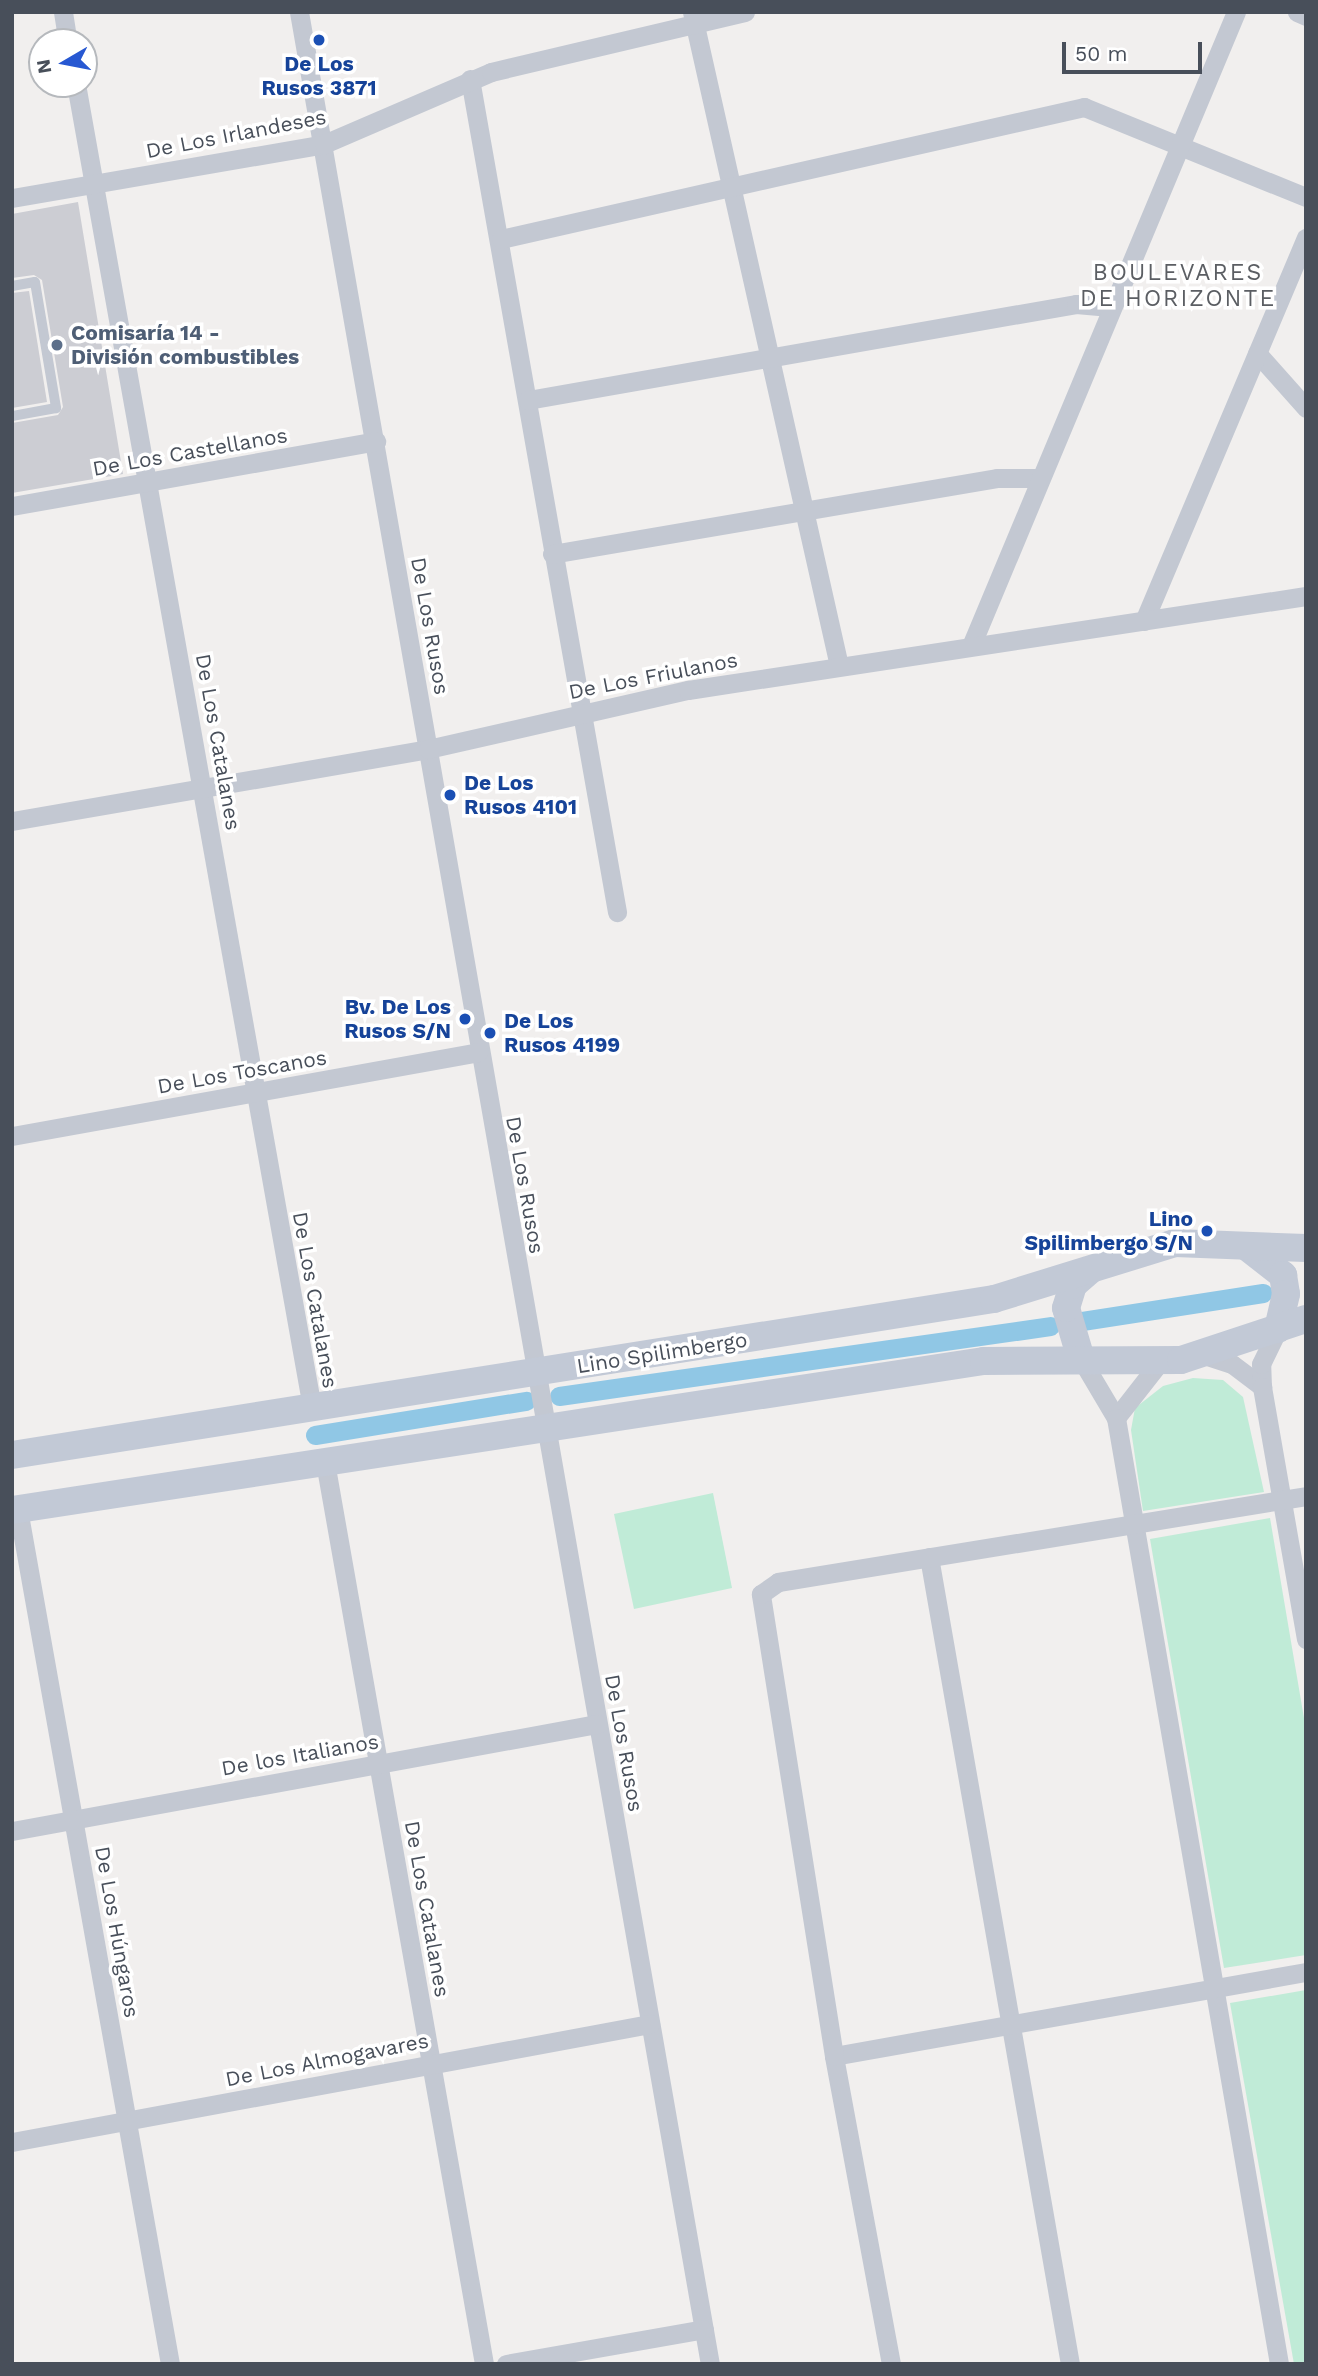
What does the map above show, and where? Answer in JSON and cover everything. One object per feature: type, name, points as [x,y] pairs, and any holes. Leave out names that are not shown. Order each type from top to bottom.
[{"type":"main road","name":"Lino Spilimbergo","points":[[12,1455],[994,1299],[1175,1243],[1306,1248]]},
{"type":"main road","points":[[1247,1247],[1283,1275],[1286,1294],[1278,1329]]},
{"type":"main road","points":[[1082,1359],[1066,1308],[1073,1285],[1091,1269]]},
{"type":"main road","points":[[15,1509],[550,1425],[984,1361],[1082,1359],[1158,1363],[1204,1355],[1306,1319]]},
{"type":"street","name":"De Los Rusos","points":[[299,12],[376,440],[535,1374],[550,1425],[597,1724],[710,2364]]},
{"type":"street","name":"De Los Irlandeses","points":[[12,198],[324,144],[470,79],[693,18],[745,12]]},
{"type":"street","points":[[971,646],[1038,478],[1236,12]]},
{"type":"street","points":[[1297,12],[1306,16]]},
{"type":"street","points":[[693,18],[839,666]]},
{"type":"street","points":[[470,79],[501,239],[578,714],[617,912]]},
{"type":"street","name":"De Los Catalanes","points":[[79,98],[204,788],[312,1408]]},
{"type":"street","points":[[501,239],[1084,107],[1306,197]]},
{"type":"street","points":[[1144,621],[1306,238]]},
{"type":"street","points":[[528,400],[1076,304],[1110,307]]},
{"type":"street","points":[[1257,353],[1306,408]]},
{"type":"street","name":"De Los Castellanos","points":[[12,506],[376,440]]},
{"type":"street","points":[[552,554],[997,478],[1038,478]]},
{"type":"street","name":"De Los Friulanos","points":[[12,821],[428,748],[578,714],[839,666],[1306,596]]},
{"type":"street","name":"De Los Toscanos","points":[[12,1136],[479,1052]]},
{"type":"street","points":[[1278,1329],[1261,1364],[1262,1387],[1306,1639]]},
{"type":"street","points":[[1204,1355],[1231,1364],[1262,1387]]},
{"type":"street","points":[[1082,1359],[1116,1418],[1130,1524],[1279,2364]]},
{"type":"street","points":[[1116,1418],[1158,1363]]},
{"type":"street","name":"De Los Catalanes","points":[[326,1462],[484,2364]]},
{"type":"street","points":[[891,2364],[834,2056],[761,1594],[778,1582],[1306,1496]]},
{"type":"street","name":"De Los Húngaros","points":[[15,1509],[74,1819],[170,2364]]},
{"type":"street","points":[[929,1557],[1070,2364]]},
{"type":"street","name":"De los Italianos","points":[[12,1831],[597,1724]]},
{"type":"street","points":[[834,2056],[1213,1991],[1306,1972]]},
{"type":"street","name":"De Los Almogavares","points":[[12,2142],[650,2024]]},
{"type":"street","points":[[506,2364],[704,2329]]},
{"type":"lane","points":[[12,286],[35,282],[56,408],[12,416]]},
{"type":"green space","points":[[1193,1378],[1223,1380],[1243,1397],[1264,1492],[1143,1511],[1131,1430],[1135,1408],[1163,1386]]},
{"type":"green space","points":[[713,1493],[732,1588],[634,1609],[614,1514]]},
{"type":"green space","points":[[1270,1518],[1306,1730],[1306,1955],[1224,1968],[1150,1539]]},
{"type":"green space","points":[[1306,1990],[1306,2364],[1294,2364],[1230,2003]]},
{"type":"building","name":"Comisaría 14 - División combustibles","points":[[78,202],[123,474],[12,493],[12,423],[58,415],[63,407],[42,280],[34,275],[12,278],[12,214]]},
{"type":"building","points":[[29,291],[47,402],[12,408],[12,293]]},
{"type":"waterway","points":[[1082,1321],[1263,1293]]},
{"type":"waterway","points":[[559,1396],[1050,1326]]},
{"type":"waterway","points":[[315,1435],[526,1401]]},
{"type":"place","name":"De Los Rusos 3871","points":[[319,40]]},
{"type":"place","name":"Comisaría 14 - División combustibles","points":[[57,345]]},
{"type":"place","name":"De Los Rusos 4101","points":[[450,795]]},
{"type":"place","name":"Bv. De Los Rusos S/N","points":[[465,1019]]},
{"type":"place","name":"De Los Rusos 4199","points":[[490,1033]]},
{"type":"place","name":"Lino Spilimbergo S/N","points":[[1207,1231]]},
{"type":"district","name":"BOULEVARES DE HORIZONTE","points":[[1178,286]]}]
